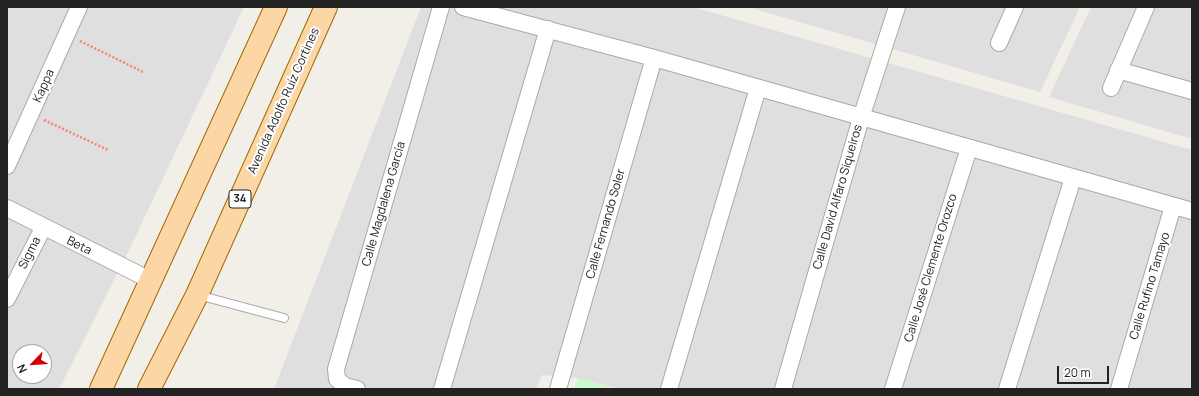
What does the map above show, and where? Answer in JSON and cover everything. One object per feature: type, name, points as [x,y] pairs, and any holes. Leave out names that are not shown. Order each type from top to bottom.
[{"type":"main road","points":[[101,389],[152,281],[276,7]]},
{"type":"main road","name":"Avenida Adolfo Ruíz Cortines","points":[[149,389],[197,295],[326,7]]},
{"type":"street","name":"Kappa","points":[[7,166],[79,7]]},
{"type":"street","name":"Calle Magdalena García","points":[[357,389],[345,386],[337,378],[336,369],[441,7]]},
{"type":"street","points":[[463,7],[654,58],[1192,212]]},
{"type":"street","name":"Calle David Alfaro Siqueiros","points":[[783,389],[861,118],[897,7]]},
{"type":"street","points":[[998,43],[1015,7]]},
{"type":"street","points":[[1111,88],[1146,7]]},
{"type":"street","points":[[442,389],[548,29]]},
{"type":"street","name":"Calle Fernando Soler","points":[[558,389],[654,58]]},
{"type":"street","points":[[1118,70],[1192,91]]},
{"type":"street","points":[[669,389],[758,88]]},
{"type":"street","name":"Calle José Clemente Orozco","points":[[893,389],[969,148]]},
{"type":"street","points":[[1007,389],[1073,178]]},
{"type":"street","name":"Calle Rufino Tamayo","points":[[1119,389],[1173,206]]},
{"type":"street","name":"Beta","points":[[7,208],[43,228],[152,281]]},
{"type":"street","name":"Sigma","points":[[7,299],[43,228]]},
{"type":"lane","points":[[197,295],[284,318]]},
{"type":"path","points":[[67,35],[143,72]]},
{"type":"path","points":[[31,114],[108,150]]},
{"type":"shaded area","points":[[7,7],[244,7],[131,246],[59,389],[7,389]]},
{"type":"shaded area","points":[[421,7],[693,7],[1192,150],[1192,389],[618,389],[578,378],[542,375],[536,389],[274,389]]},
{"type":"shaded area","points":[[748,7],[1080,7],[1040,92]]},
{"type":"shaded area","points":[[1091,7],[1192,7],[1192,139],[1049,97]]},
{"type":"green space","points":[[578,378],[615,389],[574,389]]}]
